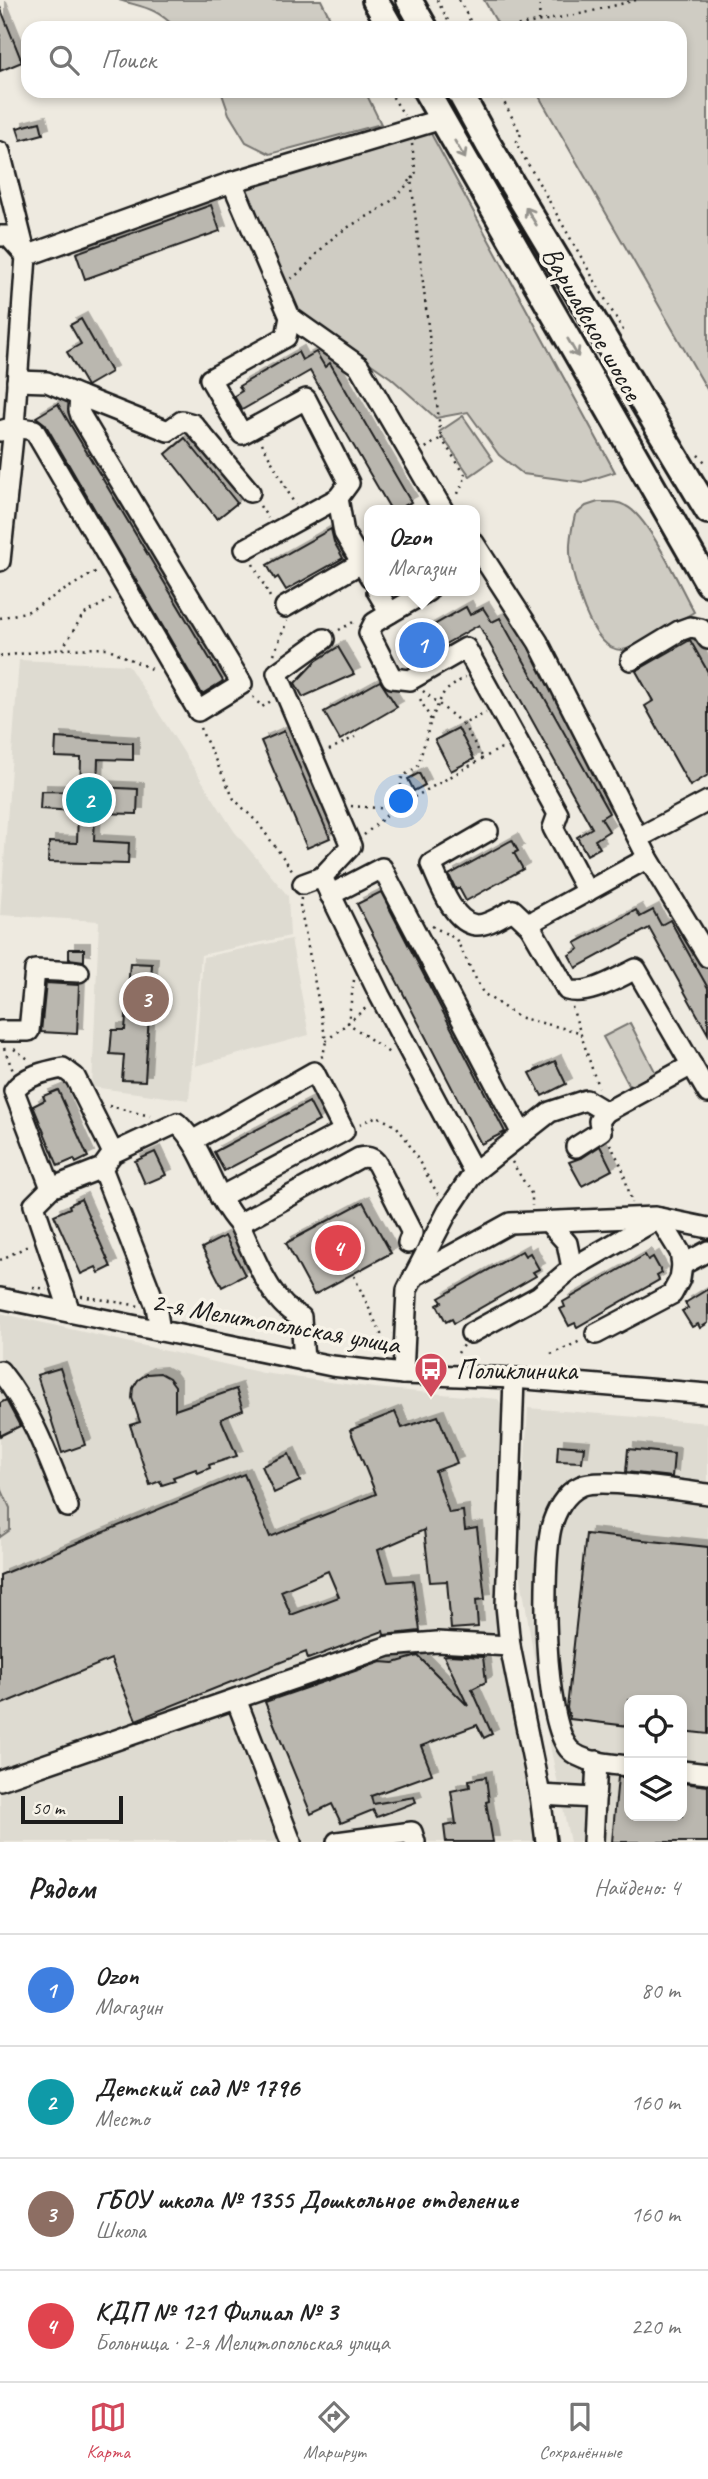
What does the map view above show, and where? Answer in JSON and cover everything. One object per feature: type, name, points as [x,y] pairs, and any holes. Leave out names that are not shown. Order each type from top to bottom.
[{"type":"main road","points":[[375,0],[387,21]]},
{"type":"main road","points":[[410,0],[421,21]]},
{"type":"main road","name":"Варшавское шоссе","points":[[430,98],[708,583]]},
{"type":"main road","name":"Варшавское шоссе","points":[[463,98],[708,511]]},
{"type":"street","points":[[26,256],[232,182],[442,119]]},
{"type":"street","points":[[0,561],[7,429],[17,382],[26,256],[1,162]]},
{"type":"street","points":[[232,182],[290,317],[359,366],[440,505]]},
{"type":"street","points":[[0,236],[8,236],[26,256]]},
{"type":"street","points":[[245,549],[338,498],[349,483],[306,399],[242,434],[211,379],[286,337],[290,317]]},
{"type":"street","points":[[17,382],[47,382],[168,430],[182,421],[193,424],[250,492]]},
{"type":"street","points":[[7,429],[34,430],[198,711],[242,684],[81,416],[80,396]]},
{"type":"street","points":[[667,443],[708,485]]},
{"type":"street","points":[[338,498],[344,533],[364,568]]},
{"type":"street","points":[[480,558],[538,642],[648,858],[708,957]]},
{"type":"street","points":[[285,607],[364,570]]},
{"type":"street","points":[[378,596],[382,618]]},
{"type":"street","points":[[419,596],[382,618],[369,633],[392,678],[410,680],[466,648],[558,814],[553,828],[587,892]]},
{"type":"street","points":[[631,660],[690,627],[701,629],[708,639]]},
{"type":"street","points":[[318,886],[351,846],[277,673],[324,639]]},
{"type":"street","points":[[638,838],[708,801]]},
{"type":"street","points":[[488,831],[430,864],[453,908],[464,920],[476,925],[487,923],[513,910],[530,926],[567,990],[577,993],[586,991],[636,970],[708,1093]]},
{"type":"street","points":[[530,926],[537,919],[648,858]]},
{"type":"street","points":[[318,886],[382,867],[522,1134]]},
{"type":"street","points":[[318,886],[358,951],[474,1172]]},
{"type":"street","points":[[6,1039],[29,1031],[35,970],[79,972]]},
{"type":"street","points":[[576,1147],[601,1131],[599,1121],[606,1112],[692,1065]]},
{"type":"street","points":[[51,1188],[14,1091],[19,1084],[45,1072],[63,1068],[75,1077],[89,1101],[156,1306],[160,1331]]},
{"type":"street","points":[[192,1142],[314,1072],[344,1130],[220,1197]]},
{"type":"street","points":[[403,1374],[407,1290],[448,1211],[474,1172],[550,1112],[573,1102],[586,1100],[606,1112]]},
{"type":"street","points":[[70,1312],[34,1205],[51,1188],[177,1123],[192,1142],[220,1197],[239,1224],[277,1299],[288,1311],[301,1317],[304,1361]]},
{"type":"street","points":[[239,1224],[359,1158],[366,1157],[371,1158],[378,1166],[412,1233],[408,1243]]},
{"type":"street","points":[[414,1276],[510,1223],[659,1218],[708,1228]]},
{"type":"street","points":[[596,1334],[673,1294],[680,1279],[680,1252],[659,1218]]},
{"type":"street","points":[[471,1333],[539,1296],[572,1268],[659,1218]]},
{"type":"street","points":[[541,1223],[568,1243],[572,1268]]},
{"type":"street","points":[[682,1265],[708,1251]]},
{"type":"street","name":"2-я Мелитопольская улица","points":[[0,1298],[304,1361],[403,1374],[513,1378],[708,1394]]},
{"type":"street","points":[[0,1371],[6,1390],[37,1431],[68,1507]]},
{"type":"street","points":[[513,1378],[506,1605],[510,1646],[540,1795],[546,1842]]},
{"type":"street","name":"2-я Мелитопольская улица","points":[[670,1391],[708,1383]]},
{"type":"street","points":[[624,1765],[583,1757],[570,1750],[559,1731],[548,1671],[545,1561],[552,1525],[565,1497],[581,1485],[603,1483],[708,1494]]},
{"type":"street","points":[[0,1780],[389,1646],[437,1642],[510,1646]]},
{"type":"street","points":[[236,1699],[291,1842]]},
{"type":"street","points":[[593,1842],[597,1761]]},
{"type":"street","points":[[687,1772],[708,1774]]},
{"type":"street","points":[[540,1795],[595,1798]]},
{"type":"street","points":[[337,1842],[412,1832],[415,1842]]},
{"type":"path","points":[[437,0],[448,21]]},
{"type":"path","points":[[459,0],[471,21]]},
{"type":"path","points":[[539,21],[540,0]]},
{"type":"path","points":[[543,21],[636,0]]},
{"type":"path","points":[[268,268],[286,281],[293,279],[333,238],[384,208],[416,176],[411,127],[393,98]]},
{"type":"path","points":[[502,98],[521,134],[516,143],[629,341]]},
{"type":"path","points":[[411,179],[441,438],[466,476],[458,497],[449,505]]},
{"type":"path","points":[[254,427],[302,518]]},
{"type":"path","points":[[412,457],[441,438]]},
{"type":"path","points":[[696,452],[708,465]]},
{"type":"path","points":[[250,492],[277,531]]},
{"type":"path","points":[[245,549],[274,605],[285,607],[290,615],[271,662],[277,673]]},
{"type":"path","points":[[0,618],[29,611],[111,562]]},
{"type":"path","points":[[62,649],[83,615],[127,590]]},
{"type":"path","points":[[324,639],[360,618],[382,618]]},
{"type":"path","points":[[0,656],[62,649],[107,648],[182,684]]},
{"type":"path","points":[[398,807],[402,777],[418,766],[431,720],[444,692],[477,668]]},
{"type":"path","points":[[410,680],[463,724],[483,758]]},
{"type":"path","points":[[410,680],[431,720]]},
{"type":"path","points":[[242,684],[262,707],[275,699]]},
{"type":"path","points":[[463,724],[498,706]]},
{"type":"path","points":[[198,711],[197,721],[234,799],[318,886],[300,905],[326,1041],[323,1056]]},
{"type":"path","points":[[313,758],[355,737]]},
{"type":"path","points":[[351,846],[393,810],[517,739]]},
{"type":"path","points":[[333,805],[393,810]]},
{"type":"path","points":[[405,910],[456,939],[483,993],[518,1017],[580,1033]]},
{"type":"path","points":[[348,1023],[358,951]]},
{"type":"path","points":[[326,1041],[380,996]]},
{"type":"path","points":[[348,1023],[423,1078]]},
{"type":"path","points":[[0,1039],[19,1084]]},
{"type":"path","points":[[6,1039],[45,1072]]},
{"type":"path","points":[[89,1101],[177,1123]]},
{"type":"path","points":[[344,1130],[377,1116],[397,1127],[448,1211]]},
{"type":"path","points":[[504,1148],[532,1195],[541,1223]]},
{"type":"path","points":[[0,1260],[45,1238]]},
{"type":"path","points":[[354,1276],[381,1334],[379,1353]]},
{"type":"path","points":[[551,1354],[596,1334]]},
{"type":"shaded area","points":[[119,0],[321,0],[332,21],[169,21],[143,7]]},
{"type":"shaded area","points":[[484,0],[708,0],[708,391],[540,98],[687,98],[687,21],[496,21]]},
{"type":"shaded area","points":[[223,98],[368,98],[381,124],[270,154],[246,142],[229,114]]},
{"type":"shaded area","points":[[429,130],[615,472],[583,482],[523,474],[499,455],[468,412],[436,418],[391,378],[296,311],[243,188]]},
{"type":"shaded area","points":[[463,416],[493,460],[470,476],[439,432]]},
{"type":"shaded area","points":[[598,502],[619,503],[635,513],[654,538],[694,612],[647,640],[622,650],[611,647],[592,626],[579,594],[571,563],[570,542],[575,515],[586,506]]},
{"type":"shaded area","points":[[19,660],[128,665],[234,831],[288,896],[290,936],[201,955],[189,1100],[92,1087],[99,921],[0,915]]},
{"type":"shaded area","points":[[291,939],[309,1035],[195,1066],[203,957]]},
{"type":"shaded area","points":[[630,1023],[657,1075],[631,1089],[603,1037]]},
{"type":"shaded area","points":[[0,1313],[263,1373],[375,1388],[498,1399],[505,1409],[500,1606],[509,1700],[527,1783],[535,1842],[0,1842]]},
{"type":"shaded area","points":[[528,1408],[708,1423],[708,1842],[570,1842],[542,1707],[519,1566]]},
{"type":"shaded area","points":[[0,1486],[10,1508],[10,1530],[0,1537]]},
{"type":"building","points":[[0,7],[21,62],[0,71]]},
{"type":"building","points":[[40,122],[43,134],[21,140],[17,128]]},
{"type":"building","points":[[211,205],[220,231],[85,279],[76,253]]},
{"type":"building","points":[[81,319],[111,372],[87,386],[67,352],[81,344],[70,325]]},
{"type":"building","points":[[298,352],[302,360],[316,352],[325,367],[330,363],[411,502],[406,505],[388,505],[310,371],[242,410],[234,396],[242,391],[239,386]]},
{"type":"building","points":[[58,404],[223,681],[202,694],[45,424],[36,417]]},
{"type":"building","points":[[185,438],[237,503],[217,519],[166,454]]},
{"type":"building","points":[[331,529],[334,542],[343,558],[286,590],[278,577],[275,579],[267,565]]},
{"type":"building","points":[[466,607],[470,615],[483,608],[492,622],[500,618],[609,813],[601,818],[609,831],[595,840],[600,848],[587,855],[577,837],[592,828],[479,625],[413,662],[406,649],[409,647],[406,641]]},
{"type":"building","points":[[690,640],[708,672],[708,775],[690,786],[645,706],[653,701],[636,671]]},
{"type":"building","points":[[338,647],[354,674],[303,697],[295,683],[316,661]]},
{"type":"building","points":[[380,681],[397,707],[340,740],[324,712]]},
{"type":"building","points":[[458,728],[474,759],[451,771],[435,740]]},
{"type":"building","points":[[284,731],[330,838],[307,848],[261,741]]},
{"type":"building","points":[[56,738],[133,743],[133,760],[98,759],[97,787],[138,789],[137,814],[95,813],[94,841],[129,843],[128,864],[48,862],[49,842],[77,843],[78,811],[40,809],[41,791],[80,792],[81,758],[55,757]]},
{"type":"building","points":[[419,773],[425,785],[414,791],[408,779]]},
{"type":"building","points":[[512,840],[518,851],[514,853],[523,869],[466,901],[459,888],[456,890],[449,875]]},
{"type":"building","points":[[381,892],[505,1132],[481,1144],[357,904]]},
{"type":"building","points":[[636,910],[640,917],[653,910],[661,925],[670,920],[708,988],[708,1034],[649,928],[576,968],[569,955],[579,949],[575,943]]},
{"type":"building","points":[[69,949],[84,949],[84,961],[69,959]]},
{"type":"building","points":[[130,963],[152,964],[145,1081],[122,1080],[124,1055],[110,1054],[112,1030],[125,1030]]},
{"type":"building","points":[[46,983],[79,985],[77,1034],[41,1032]]},
{"type":"building","points":[[555,1061],[566,1084],[542,1096],[530,1073]]},
{"type":"building","points":[[58,1090],[88,1157],[76,1163],[74,1159],[58,1166],[33,1106],[45,1100],[43,1096]]},
{"type":"building","points":[[309,1102],[319,1121],[224,1171],[214,1152]]},
{"type":"building","points":[[600,1146],[612,1170],[582,1186],[569,1162]]},
{"type":"building","points":[[155,1152],[166,1175],[145,1184],[135,1161]]},
{"type":"building","points":[[81,1199],[111,1267],[99,1273],[96,1267],[81,1274],[54,1215],[70,1208],[69,1205]]},
{"type":"building","points":[[363,1202],[391,1253],[314,1295],[286,1243]]},
{"type":"building","points":[[225,1236],[245,1275],[222,1287],[202,1248]]},
{"type":"building","points":[[522,1251],[525,1256],[530,1253],[539,1269],[533,1272],[536,1276],[454,1323],[452,1319],[446,1322],[437,1305],[442,1302],[439,1298]]},
{"type":"building","points":[[645,1255],[648,1260],[653,1257],[662,1273],[657,1276],[659,1280],[577,1327],[575,1323],[569,1326],[560,1309],[565,1307],[563,1302]]},
{"type":"building","points":[[708,1289],[708,1323],[700,1328],[698,1324],[692,1327],[682,1311],[688,1308],[685,1303]]},
{"type":"building","points":[[60,1368],[85,1445],[62,1453],[37,1375]]},
{"type":"building","points":[[160,1373],[169,1378],[175,1386],[175,1410],[236,1389],[243,1410],[221,1419],[237,1456],[209,1465],[210,1468],[198,1473],[196,1469],[173,1477],[175,1481],[162,1485],[160,1481],[150,1485],[130,1425],[140,1422],[132,1398],[133,1388],[138,1380],[147,1374]]},
{"type":"building","points":[[6,1400],[20,1426],[0,1436],[0,1403]]},
{"type":"building","points":[[395,1412],[402,1428],[438,1416],[457,1463],[435,1471],[449,1513],[463,1511],[465,1530],[477,1528],[485,1599],[476,1600],[478,1627],[451,1629],[447,1581],[430,1582],[424,1530],[378,1550],[388,1582],[413,1580],[420,1631],[384,1635],[383,1631],[308,1659],[306,1652],[136,1720],[111,1659],[0,1705],[0,1575],[244,1474],[270,1537],[376,1494],[350,1430]],"holes":[[[328,1571],[339,1597],[291,1615],[281,1591]]]},
{"type":"building","points":[[558,1445],[584,1447],[582,1462],[557,1461]]},
{"type":"building","points":[[628,1449],[674,1454],[672,1477],[626,1472]]},
{"type":"building","points":[[289,1454],[300,1481],[274,1493],[262,1466]]},
{"type":"building","points":[[586,1534],[708,1547],[708,1734],[687,1732],[687,1695],[624,1695],[624,1725],[570,1719],[567,1708]]},
{"type":"building","points":[[418,1656],[468,1706],[444,1656],[483,1657],[486,1682],[472,1689],[492,1734],[484,1738],[477,1725],[421,1746],[432,1774],[371,1796],[373,1804],[414,1797],[416,1802],[377,1817],[373,1810],[341,1823],[332,1804],[311,1814],[265,1702],[381,1662],[394,1663]]},
{"type":"building","points":[[486,1777],[489,1801],[486,1802],[493,1842],[446,1842],[444,1826],[456,1824],[451,1791],[470,1787],[469,1780]]},
{"type":"building","points":[[618,1777],[624,1778],[624,1821],[687,1821],[687,1784],[708,1786],[708,1842],[612,1842]]},
{"type":"place","name":"Ozon","points":[[422,645]]},
{"type":"place","name":"Детский сад № 1796","points":[[89,800]]},
{"type":"place","name":"ГБОУ школа № 1355 Дошкольное отделение","points":[[146,999]]},
{"type":"place","name":"КДП № 121 Филиал № 3","points":[[338,1248]]},
{"type":"place","name":"Поликлиника","points":[[431,1399]]}]
